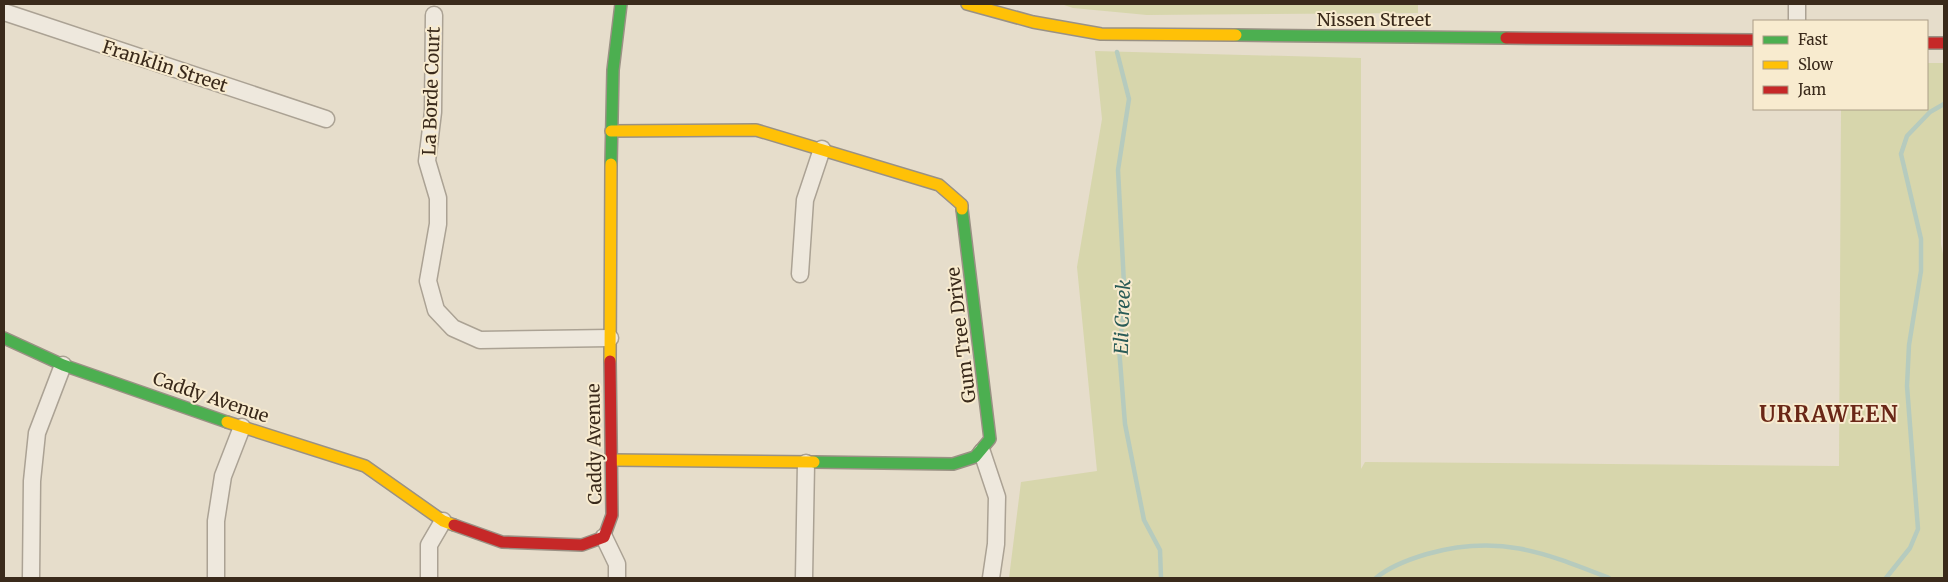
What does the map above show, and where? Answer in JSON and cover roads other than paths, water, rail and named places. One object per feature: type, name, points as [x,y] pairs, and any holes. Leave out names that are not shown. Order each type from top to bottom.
[{"type":"street","name":"Caddy Avenue","points":[[4,338],[63,365],[242,427],[365,466],[443,521],[502,542],[582,545],[604,537],[612,514],[610,338],[611,131],[613,70],[621,4]]},
{"type":"street","name":"Nissen Street","points":[[967,4],[1014,19],[1064,30],[1101,34],[1753,40]]},
{"type":"street","points":[[1797,4],[1797,20]]},
{"type":"street","name":"Franklin Street","points":[[4,12],[326,119]]},
{"type":"street","name":"La Borde Court","points":[[434,16],[433,112],[427,161],[438,198],[438,224],[428,281],[436,310],[453,328],[480,340],[610,338]]},
{"type":"street","points":[[1928,43],[1944,43]]},
{"type":"street","name":"Gum Tree Drive","points":[[611,131],[756,130],[939,185],[962,205],[990,439],[982,452]]},
{"type":"street","points":[[800,274],[805,200],[822,149]]},
{"type":"street","points":[[31,578],[32,481],[37,433],[63,365]]},
{"type":"street","points":[[216,578],[216,521],[223,476],[242,427]]},
{"type":"street","points":[[612,460],[953,464],[973,460],[982,452],[997,497],[996,544],[991,578]]},
{"type":"street","points":[[804,578],[806,463]]},
{"type":"street","points":[[429,578],[429,545],[443,521]]},
{"type":"street","points":[[604,537],[617,564],[617,578]]},
{"type":"waterway","name":"Eli Creek","points":[[1117,52],[1129,99],[1118,170],[1125,303],[1119,348],[1125,424],[1144,520],[1160,550],[1161,578]]},
{"type":"waterway","points":[[1886,578],[1910,548],[1918,529],[1907,386],[1909,345],[1921,271],[1921,239],[1901,154],[1907,136],[1930,112],[1944,104]]},
{"type":"waterway","points":[[1376,578],[1394,566],[1427,554],[1453,548],[1477,546],[1499,546],[1541,554],[1563,560],[1609,578]]},
{"type":"district","name":"URRAWEEN","points":[[1829,414]]}]
